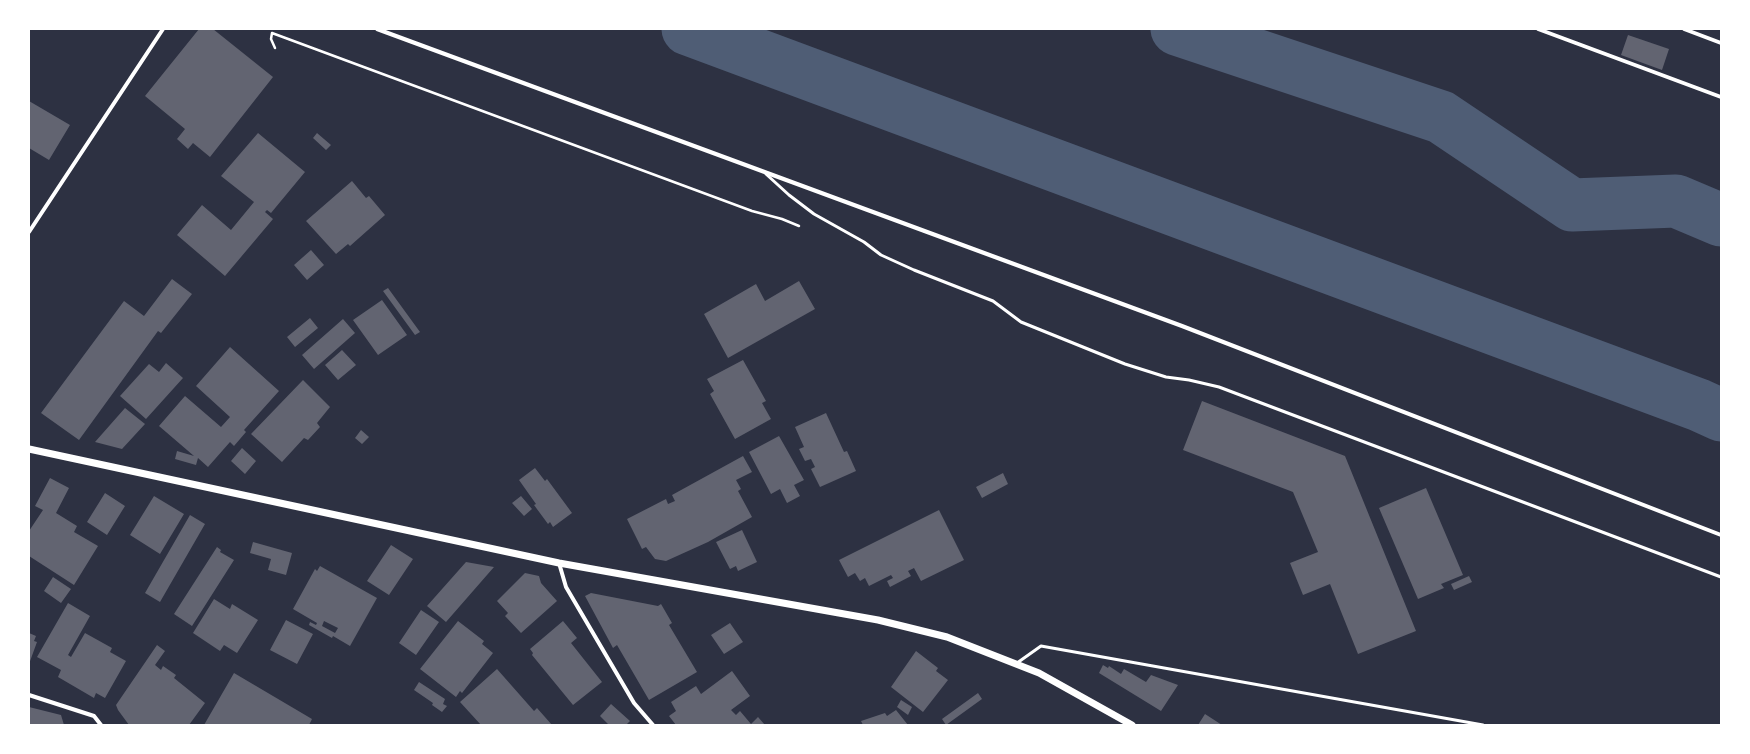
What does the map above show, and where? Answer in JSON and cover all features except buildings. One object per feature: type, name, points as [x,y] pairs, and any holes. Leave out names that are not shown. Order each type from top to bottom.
[{"type":"street","points":[[29,232],[162,29]]},
{"type":"street","points":[[378,29],[1182,326],[1721,535]]},
{"type":"street","points":[[1538,29],[1721,97]]},
{"type":"street","points":[[1684,29],[1721,43]]},
{"type":"street","points":[[29,449],[559,562],[878,620],[947,637],[1038,673],[1132,725]]},
{"type":"street","points":[[559,562],[566,587],[634,703],[653,725]]},
{"type":"street","points":[[29,695],[94,716],[101,725]]},
{"type":"lane","points":[[764,171],[789,195],[814,214],[864,242],[881,255],[914,270],[993,301],[1021,322],[1126,364],[1166,377],[1189,380],[1218,387],[1721,577]]},
{"type":"lane","points":[[1016,664],[1041,646],[1483,725]]},
{"type":"path","points":[[275,48],[271,39],[272,32],[752,211],[782,219],[803,228]]},
{"type":"waterway","points":[[688,29],[1699,405],[1721,415]]},
{"type":"waterway","points":[[1177,29],[1441,117],[1572,205],[1676,201],[1721,220]]}]
